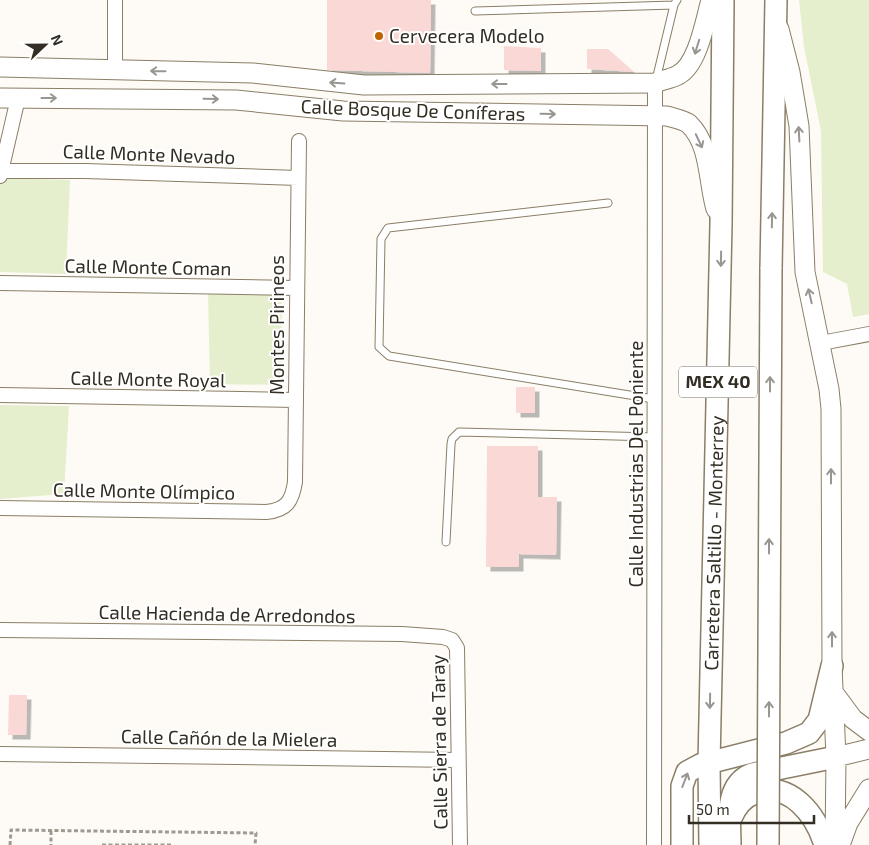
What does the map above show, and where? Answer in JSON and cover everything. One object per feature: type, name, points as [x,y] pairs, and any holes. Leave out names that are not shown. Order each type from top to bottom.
[{"type":"main road","name":"Carretera Saltillo - Monterrey","points":[[710,845],[709,763],[721,224],[723,0]]},
{"type":"main road","name":"MEX 40","points":[[768,845],[771,268],[776,9]]},
{"type":"main road","points":[[682,845],[683,780],[690,769],[786,743],[809,733],[819,720],[832,666]]},
{"type":"main road","points":[[730,845],[730,803],[733,794],[747,776],[836,757]]},
{"type":"main road","points":[[730,819],[737,806],[750,795],[765,789],[783,792],[807,810],[822,834],[825,845]]},
{"type":"street","points":[[114,70],[115,0]]},
{"type":"street","name":"Calle Bosque De Coníferas","points":[[0,67],[253,73],[364,85],[655,83],[678,75],[687,69],[693,59],[711,0]]},
{"type":"street","points":[[776,9],[799,126],[803,250],[821,343],[831,410],[832,666],[836,757],[835,845]]},
{"type":"street","name":"Calle Industrias Del Poniente","points":[[654,845],[655,83]]},
{"type":"street","points":[[0,172],[9,98]]},
{"type":"street","name":"Calle Bosque De Coníferas","points":[[9,98],[236,100],[343,111],[667,116],[688,123],[695,133],[706,158],[721,224]]},
{"type":"street","name":"Montes Pirineos","points":[[286,507],[290,502],[295,482],[299,141]]},
{"type":"street","name":"Calle Monte Nevado","points":[[0,172],[85,170],[298,178]]},
{"type":"street","name":"Calle Monte Coman","points":[[0,283],[296,288]]},
{"type":"street","points":[[821,343],[869,334]]},
{"type":"street","name":"Calle Monte Royal","points":[[0,395],[296,400]]},
{"type":"street","name":"Calle Monte Olímpico","points":[[0,508],[266,512],[286,507]]},
{"type":"street","name":"Calle Hacienda de Arredondos","points":[[0,630],[402,634],[443,637],[452,640]]},
{"type":"street","name":"Calle Sierra de Taray","points":[[452,640],[457,648],[460,845]]},
{"type":"street","points":[[833,692],[853,719],[869,731]]},
{"type":"street","points":[[836,757],[869,750]]},
{"type":"street","name":"Calle Cañón de la Mielera","points":[[0,754],[458,760]]},
{"type":"street","points":[[840,845],[848,823],[869,790]]},
{"type":"lane","points":[[475,10],[676,2],[655,83]]},
{"type":"lane","points":[[608,203],[388,228],[381,239],[379,347],[389,356],[654,400]]},
{"type":"lane","points":[[446,542],[451,444],[452,439],[459,432],[654,437]]},
{"type":"path","points":[[10,845],[11,830],[256,833],[255,845]]},
{"type":"path","points":[[51,831],[51,845]]},
{"type":"path","points":[[102,845],[172,845]]},
{"type":"green space","points":[[799,0],[869,0],[869,314],[853,317],[847,284],[823,272],[821,131],[804,47]]},
{"type":"green space","points":[[0,178],[70,180],[66,274],[0,272]]},
{"type":"green space","points":[[208,293],[282,294],[281,385],[210,384]]},
{"type":"green space","points":[[0,405],[69,406],[64,494],[0,499]]},
{"type":"building","name":"Cervecera Modelo","points":[[327,0],[431,0],[430,73],[327,70]]},
{"type":"building","points":[[504,46],[541,48],[541,71],[504,70]]},
{"type":"building","points":[[587,49],[608,49],[634,72],[587,69]]},
{"type":"building","points":[[516,387],[535,387],[535,413],[516,413]]},
{"type":"building","points":[[487,446],[538,446],[538,497],[557,497],[556,555],[519,554],[519,567],[486,567]]},
{"type":"building","points":[[9,695],[27,695],[26,735],[8,735]]},
{"type":"place","name":"Cervecera Modelo","points":[[379,36]]}]
